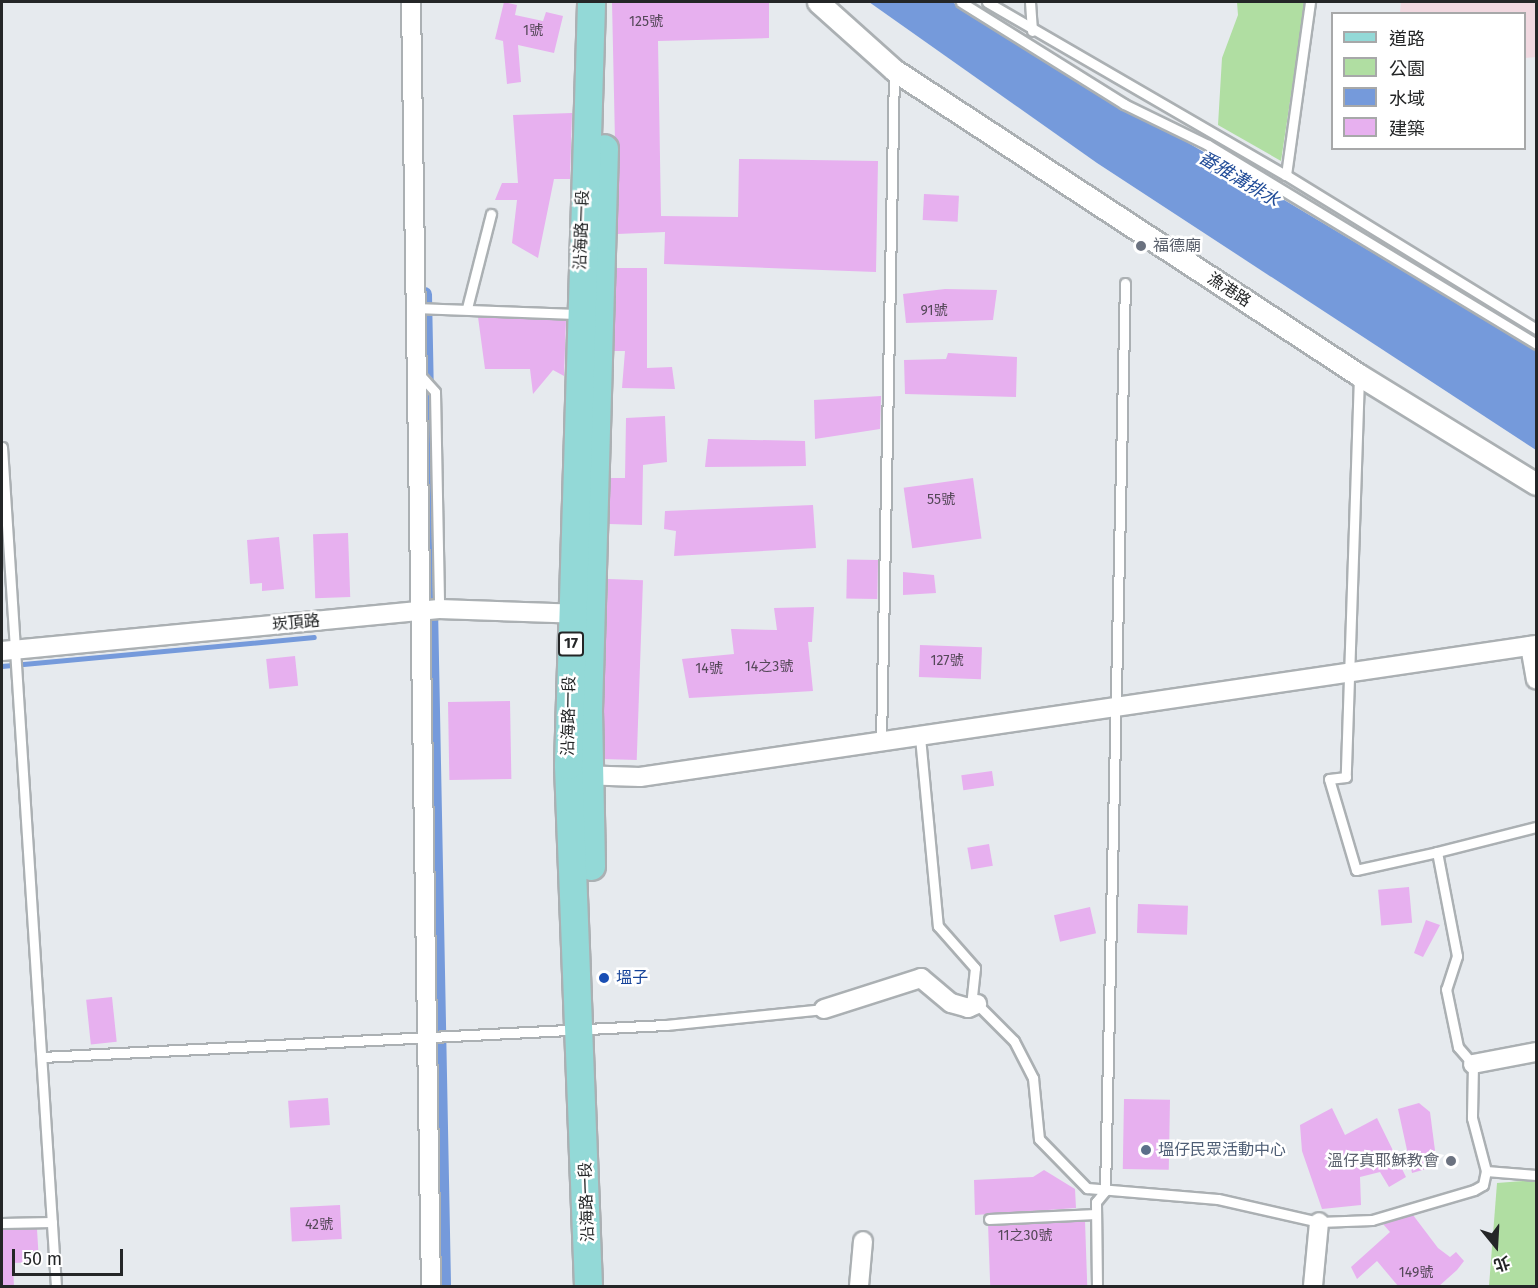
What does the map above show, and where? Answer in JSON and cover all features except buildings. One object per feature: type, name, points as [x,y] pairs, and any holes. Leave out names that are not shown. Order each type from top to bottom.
[{"type":"main road","name":"沿海路一段","points":[[591,2],[593,190]]},
{"type":"main road","name":"沿海路一段","points":[[606,1287],[588,1029],[578,775],[585,331],[593,190],[609,2]]},
{"type":"main road","name":"沿海路一段","points":[[588,1029],[588,1287]]},
{"type":"street","points":[[411,2],[413,308],[419,611],[429,873],[427,1034],[431,1287]]},
{"type":"street","name":"漁港路","points":[[818,2],[894,70],[1359,375],[1536,484]]},
{"type":"street","name":"崁頂路","points":[[7,651],[439,609],[581,614]]},
{"type":"street","points":[[578,775],[640,777],[920,737],[1114,705],[1533,645],[1536,679]]},
{"type":"street","points":[[824,1009],[921,978],[951,1003],[968,1008],[977,1004]]},
{"type":"street","points":[[1473,1064],[1536,1052]]},
{"type":"street","points":[[1312,1287],[1319,1222]]},
{"type":"street","points":[[859,1287],[863,1241]]},
{"type":"lane","points":[[961,2],[1124,104],[1208,145],[1536,344]]},
{"type":"lane","points":[[987,2],[1032,31],[1286,175],[1536,329]]},
{"type":"lane","points":[[1030,2],[1032,31]]},
{"type":"lane","points":[[1286,175],[1310,2]]},
{"type":"lane","points":[[881,742],[894,70]]},
{"type":"lane","points":[[468,308],[490,214]]},
{"type":"lane","points":[[1097,1287],[1096,1202],[1105,1191],[1125,283]]},
{"type":"lane","points":[[413,308],[468,308],[585,331]]},
{"type":"lane","points":[[415,370],[435,392],[439,609]]},
{"type":"lane","points":[[1359,375],[1346,777],[1329,779],[1356,870],[1536,827]]},
{"type":"lane","points":[[2,447],[7,651],[42,1057],[56,1287]]},
{"type":"lane","points":[[920,737],[933,908],[938,926],[975,968],[977,1004],[1014,1041],[1033,1078],[1039,1138],[1087,1188],[1218,1199],[1319,1222],[1392,1215],[1484,1185],[1485,1171],[1472,1118],[1473,1064],[1458,1047],[1446,989],[1457,957],[1437,852]]},
{"type":"lane","points":[[42,1057],[427,1034],[588,1029],[824,1009]]},
{"type":"lane","points":[[1485,1171],[1536,1175]]},
{"type":"lane","points":[[989,1219],[1096,1214]]},
{"type":"lane","points":[[2,1223],[52,1222]]},
{"type":"shaded area","points":[[1401,2],[1536,2],[1536,57],[1526,58],[1526,12],[1400,12]]},
{"type":"green space","points":[[1237,2],[1305,2],[1281,161],[1218,125],[1222,58],[1238,15]]},
{"type":"green space","points":[[1536,1180],[1536,1286],[1489,1286],[1497,1183]]},
{"type":"water","name":"番雅溝排水","points":[[869,2],[952,2],[1536,350],[1536,450],[1097,163]]},
{"type":"waterway","points":[[424,294],[443,1286]]},
{"type":"waterway","points":[[2,666],[314,637]]},
{"type":"place","name":"福德廟","points":[[1141,246]]},
{"type":"place","name":"塭子","points":[[604,978]]},
{"type":"place","name":"塭仔民眾活動中心","points":[[1146,1150]]},
{"type":"place","name":"溫仔真耶穌教會","points":[[1451,1161]]}]
